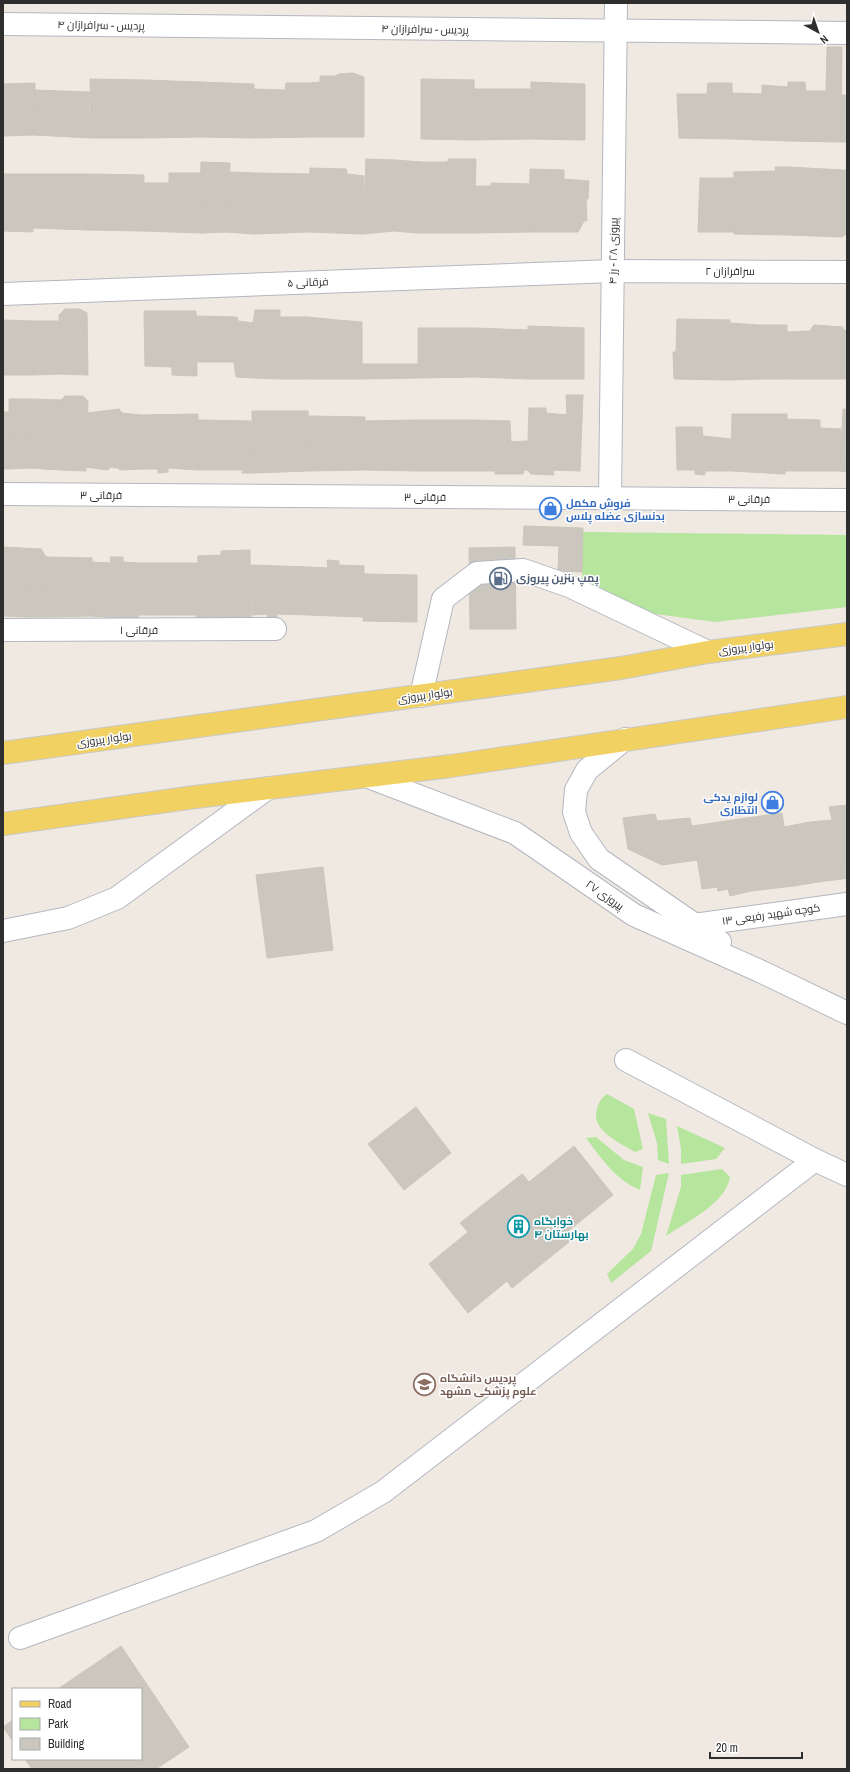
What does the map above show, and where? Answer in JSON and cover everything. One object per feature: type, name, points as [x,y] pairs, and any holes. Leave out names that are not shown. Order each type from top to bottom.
[{"type":"main road","name":"بولوار پیروزی","points":[[3,753],[620,668],[708,652],[847,634]]},
{"type":"main road","points":[[3,824],[268,788],[451,766],[847,707]]},
{"type":"street","name":"پیروزی ۲۸ - رز ۴","points":[[610,498],[616,3]]},
{"type":"street","name":"پردیس - سرافرازان ۴","points":[[3,24],[847,33]]},
{"type":"street","name":"سرافرازان ۲","points":[[613,271],[847,272]]},
{"type":"street","name":"فرقانی ۵","points":[[3,294],[613,271]]},
{"type":"street","name":"فرقانی ۳","points":[[3,494],[847,500]]},
{"type":"street","points":[[421,696],[443,599],[477,573],[523,570],[569,586],[708,652]]},
{"type":"street","name":"فرقانی ۱","points":[[3,630],[275,629]]},
{"type":"street","points":[[625,740],[587,770],[576,790],[574,812],[581,834],[598,858],[762,972]]},
{"type":"street","name":"پیروزی ۲۷","points":[[366,776],[515,833],[634,915],[762,972],[847,1013]]},
{"type":"street","points":[[3,931],[68,918],[117,898],[268,788]]},
{"type":"street","name":"کوچه شهید رفیعی ۱۳","points":[[694,925],[847,904]]},
{"type":"street","points":[[626,1060],[815,1160],[847,1175]]},
{"type":"street","points":[[20,1638],[316,1532],[383,1492],[815,1160]]},
{"type":"green space","points":[[582,532],[847,535],[847,607],[715,622],[582,604]]},
{"type":"green space","points":[[607,1094],[634,1109],[643,1149],[635,1152],[608,1135],[598,1123],[596,1117],[599,1102]]},
{"type":"green space","points":[[648,1113],[666,1119],[669,1164],[658,1160],[657,1143]]},
{"type":"green space","points":[[677,1126],[725,1148],[716,1159],[681,1164],[681,1149]]},
{"type":"green space","points":[[596,1137],[624,1160],[643,1167],[640,1190],[631,1186],[616,1174],[603,1161],[586,1138]]},
{"type":"green space","points":[[722,1169],[730,1177],[727,1186],[721,1195],[704,1211],[666,1236],[681,1187],[681,1175]]},
{"type":"green space","points":[[669,1173],[651,1251],[611,1283],[607,1274],[633,1249],[641,1234],[656,1175]]},
{"type":"building","points":[[827,47],[842,47],[841,142],[788,141],[788,82],[805,82],[806,91],[826,91]]},
{"type":"building","points":[[353,73],[364,77],[364,137],[334,137],[335,76],[339,74]]},
{"type":"building","points":[[320,76],[335,76],[334,137],[311,137],[310,83],[320,82]]},
{"type":"building","points":[[90,79],[145,80],[145,138],[91,138]]},
{"type":"building","points":[[421,79],[474,80],[474,140],[421,139]]},
{"type":"building","points":[[145,80],[200,82],[201,137],[145,138]]},
{"type":"building","points":[[200,82],[254,84],[253,138],[201,137]]},
{"type":"building","points":[[531,82],[585,84],[585,140],[530,139]]},
{"type":"building","points":[[35,83],[34,135],[3,136],[3,84]]},
{"type":"building","points":[[286,83],[310,83],[311,137],[253,138],[254,89],[285,90]]},
{"type":"building","points":[[708,83],[732,83],[733,139],[679,138],[677,94],[707,94]]},
{"type":"building","points":[[762,85],[788,87],[788,141],[733,139],[732,93],[762,94]]},
{"type":"building","points":[[474,89],[531,89],[530,139],[474,140]]},
{"type":"building","points":[[35,90],[90,92],[89,108],[34,108]]},
{"type":"building","points":[[842,95],[847,95],[847,142],[841,142]]},
{"type":"building","points":[[34,108],[89,108],[91,138],[34,135]]},
{"type":"building","points":[[366,159],[395,160],[394,231],[363,234]]},
{"type":"building","points":[[448,159],[476,159],[474,233],[448,233]]},
{"type":"building","points":[[395,160],[421,162],[418,233],[394,231]]},
{"type":"building","points":[[201,162],[230,163],[229,202],[200,202]]},
{"type":"building","points":[[421,162],[448,162],[448,233],[418,233]]},
{"type":"building","points":[[775,167],[788,167],[788,235],[734,234],[734,172],[776,171]]},
{"type":"building","points":[[788,167],[843,170],[843,237],[788,235]]},
{"type":"building","points":[[310,168],[346,169],[347,174],[364,176],[363,234],[309,232]]},
{"type":"building","points":[[530,169],[564,170],[564,179],[589,181],[588,199],[586,199],[587,221],[584,221],[578,232],[529,232]]},
{"type":"building","points":[[843,170],[847,170],[847,235],[843,235]]},
{"type":"building","points":[[230,172],[255,173],[254,234],[227,232]]},
{"type":"building","points":[[169,173],[201,173],[201,233],[142,231],[144,183],[169,183]]},
{"type":"building","points":[[255,173],[310,174],[309,209],[255,210]]},
{"type":"building","points":[[3,174],[34,174],[33,232],[3,231]]},
{"type":"building","points":[[34,174],[89,174],[88,230],[33,228]]},
{"type":"building","points":[[89,174],[144,175],[142,231],[88,230]]},
{"type":"building","points":[[700,178],[734,178],[734,232],[698,232]]},
{"type":"building","points":[[491,183],[530,184],[529,232],[474,233],[476,186],[491,186]]},
{"type":"building","points":[[200,202],[229,202],[227,232],[201,233]]},
{"type":"building","points":[[309,209],[309,232],[254,234],[255,210]]},
{"type":"building","points":[[65,309],[80,309],[87,313],[88,375],[60,374],[59,315]]},
{"type":"building","points":[[255,310],[280,310],[279,379],[253,378],[253,323]]},
{"type":"building","points":[[144,311],[172,311],[172,367],[145,366]]},
{"type":"building","points":[[172,311],[196,311],[197,376],[172,375]]},
{"type":"building","points":[[196,316],[237,317],[238,321],[253,323],[253,378],[236,377],[234,362],[197,362]]},
{"type":"building","points":[[280,317],[308,317],[307,379],[279,379]]},
{"type":"building","points":[[308,317],[337,320],[336,379],[307,379]]},
{"type":"building","points":[[677,319],[730,320],[730,380],[674,379],[673,352],[676,352]]},
{"type":"building","points":[[3,320],[33,321],[33,375],[3,375]]},
{"type":"building","points":[[337,320],[362,322],[362,379],[336,379]]},
{"type":"building","points":[[33,321],[59,321],[60,374],[33,375]]},
{"type":"building","points":[[730,323],[759,325],[760,379],[730,380]]},
{"type":"building","points":[[759,325],[787,325],[786,379],[760,379]]},
{"type":"building","points":[[814,325],[843,327],[841,379],[786,379],[787,332],[810,331]]},
{"type":"building","points":[[528,326],[584,328],[584,379],[527,379]]},
{"type":"building","points":[[418,328],[476,328],[475,377],[418,378]]},
{"type":"building","points":[[476,328],[528,330],[527,379],[475,377]]},
{"type":"building","points":[[842,330],[847,330],[847,379],[841,379]]},
{"type":"building","points":[[362,364],[418,364],[418,378],[362,379]]},
{"type":"building","points":[[566,395],[583,395],[580,471],[553,470],[554,475],[531,474],[527,470],[529,408],[546,408],[546,413],[567,415]]},
{"type":"building","points":[[65,396],[83,396],[88,401],[86,471],[60,470],[61,400]]},
{"type":"building","points":[[9,399],[32,399],[31,439],[9,439]]},
{"type":"building","points":[[32,399],[61,400],[60,470],[30,468]]},
{"type":"building","points":[[119,409],[122,413],[115,417],[115,468],[110,467],[108,470],[86,467],[87,413]]},
{"type":"building","points":[[843,409],[847,409],[847,472],[840,471]]},
{"type":"building","points":[[252,411],[273,411],[274,450],[252,449]]},
{"type":"building","points":[[273,411],[308,411],[309,444],[293,445],[292,450],[274,450]]},
{"type":"building","points":[[3,412],[10,412],[9,469],[3,469]]},
{"type":"building","points":[[122,413],[141,415],[143,469],[120,470],[115,468],[115,417]]},
{"type":"building","points":[[198,414],[198,470],[168,468],[168,472],[158,473],[158,469],[143,469],[141,415]]},
{"type":"building","points":[[732,414],[787,414],[785,474],[731,471]]},
{"type":"building","points":[[309,416],[365,417],[364,445],[309,444]]},
{"type":"building","points":[[786,419],[820,420],[820,428],[841,429],[840,471],[785,471]]},
{"type":"building","points":[[198,420],[251,421],[252,473],[242,473],[243,470],[198,470]]},
{"type":"building","points":[[417,420],[418,471],[363,470],[364,421]]},
{"type":"building","points":[[417,420],[473,420],[474,471],[418,471]]},
{"type":"building","points":[[473,420],[510,421],[511,442],[507,442],[504,474],[495,474],[495,471],[474,471]]},
{"type":"building","points":[[676,427],[702,427],[703,436],[731,439],[731,471],[705,471],[705,475],[695,474],[695,470],[677,470]]},
{"type":"building","points":[[9,439],[31,439],[30,468],[9,469]]},
{"type":"building","points":[[528,441],[527,470],[524,470],[523,474],[504,474],[507,442]]},
{"type":"building","points":[[309,444],[309,471],[252,473],[252,449],[292,450],[293,445]]},
{"type":"building","points":[[309,444],[364,445],[363,470],[309,471]]},
{"type":"building","points":[[524,526],[583,528],[582,572],[558,571],[559,546],[523,545]]},
{"type":"building","points":[[3,547],[41,549],[46,557],[45,585],[25,586],[25,617],[3,616]]},
{"type":"building","points":[[515,547],[516,629],[470,629],[469,548]]},
{"type":"building","points":[[250,550],[251,620],[196,620],[198,556],[221,555],[221,551]]},
{"type":"building","points":[[46,557],[92,558],[90,616],[45,617]]},
{"type":"building","points":[[110,557],[123,557],[123,562],[140,563],[138,619],[90,616],[92,562],[111,563]]},
{"type":"building","points":[[327,560],[339,561],[339,565],[364,566],[363,617],[307,615],[309,567],[328,568]]},
{"type":"building","points":[[140,563],[197,563],[196,615],[139,615]]},
{"type":"building","points":[[251,565],[309,567],[307,615],[277,614],[277,619],[268,619],[267,614],[252,615]]},
{"type":"building","points":[[364,574],[417,575],[417,622],[363,621]]},
{"type":"building","points":[[45,585],[45,617],[25,617],[25,586]]},
{"type":"building","points":[[847,805],[847,829],[835,832],[829,807]]},
{"type":"building","points":[[782,813],[794,886],[751,891],[740,819]]},
{"type":"building","points":[[655,814],[657,821],[690,818],[698,860],[662,865],[628,849],[623,818]]},
{"type":"building","points":[[740,819],[751,891],[730,896],[728,889],[718,891],[717,887],[702,889],[692,826]]},
{"type":"building","points":[[832,820],[842,879],[818,882],[810,822]]},
{"type":"building","points":[[810,822],[818,882],[794,886],[784,827]]},
{"type":"building","points":[[847,829],[847,878],[842,879],[835,832]]},
{"type":"building","points":[[323,867],[333,950],[267,958],[256,875]]},
{"type":"building","points":[[416,1107],[451,1153],[404,1190],[368,1144]]},
{"type":"building","name":"خوابگاه بهارستان ۴","points":[[574,1146],[613,1195],[568,1231],[574,1238],[512,1288],[507,1281],[468,1313],[429,1264],[468,1232],[460,1223],[522,1174],[529,1182]]},
{"type":"building","points":[[121,1646],[189,1747],[156,1769],[32,1769],[26,1760],[142,1760],[142,1688],[59,1688]]},
{"type":"building","points":[[12,1721],[12,1740],[3,1727]]},
{"type":"place","name":"فروش مکمل بدنسازی عضله پلاس","points":[[551,509]]},
{"type":"place","name":"پمپ بنزین پیروزی","points":[[500,578]]},
{"type":"place","name":"لوازم یدکی انتظاری","points":[[773,803]]},
{"type":"place","name":"خوابگاه بهارستان ۴","points":[[518,1227]]},
{"type":"place","name":"پردیس دانشگاه علوم پزشکی مشهد","points":[[425,1384]]}]
